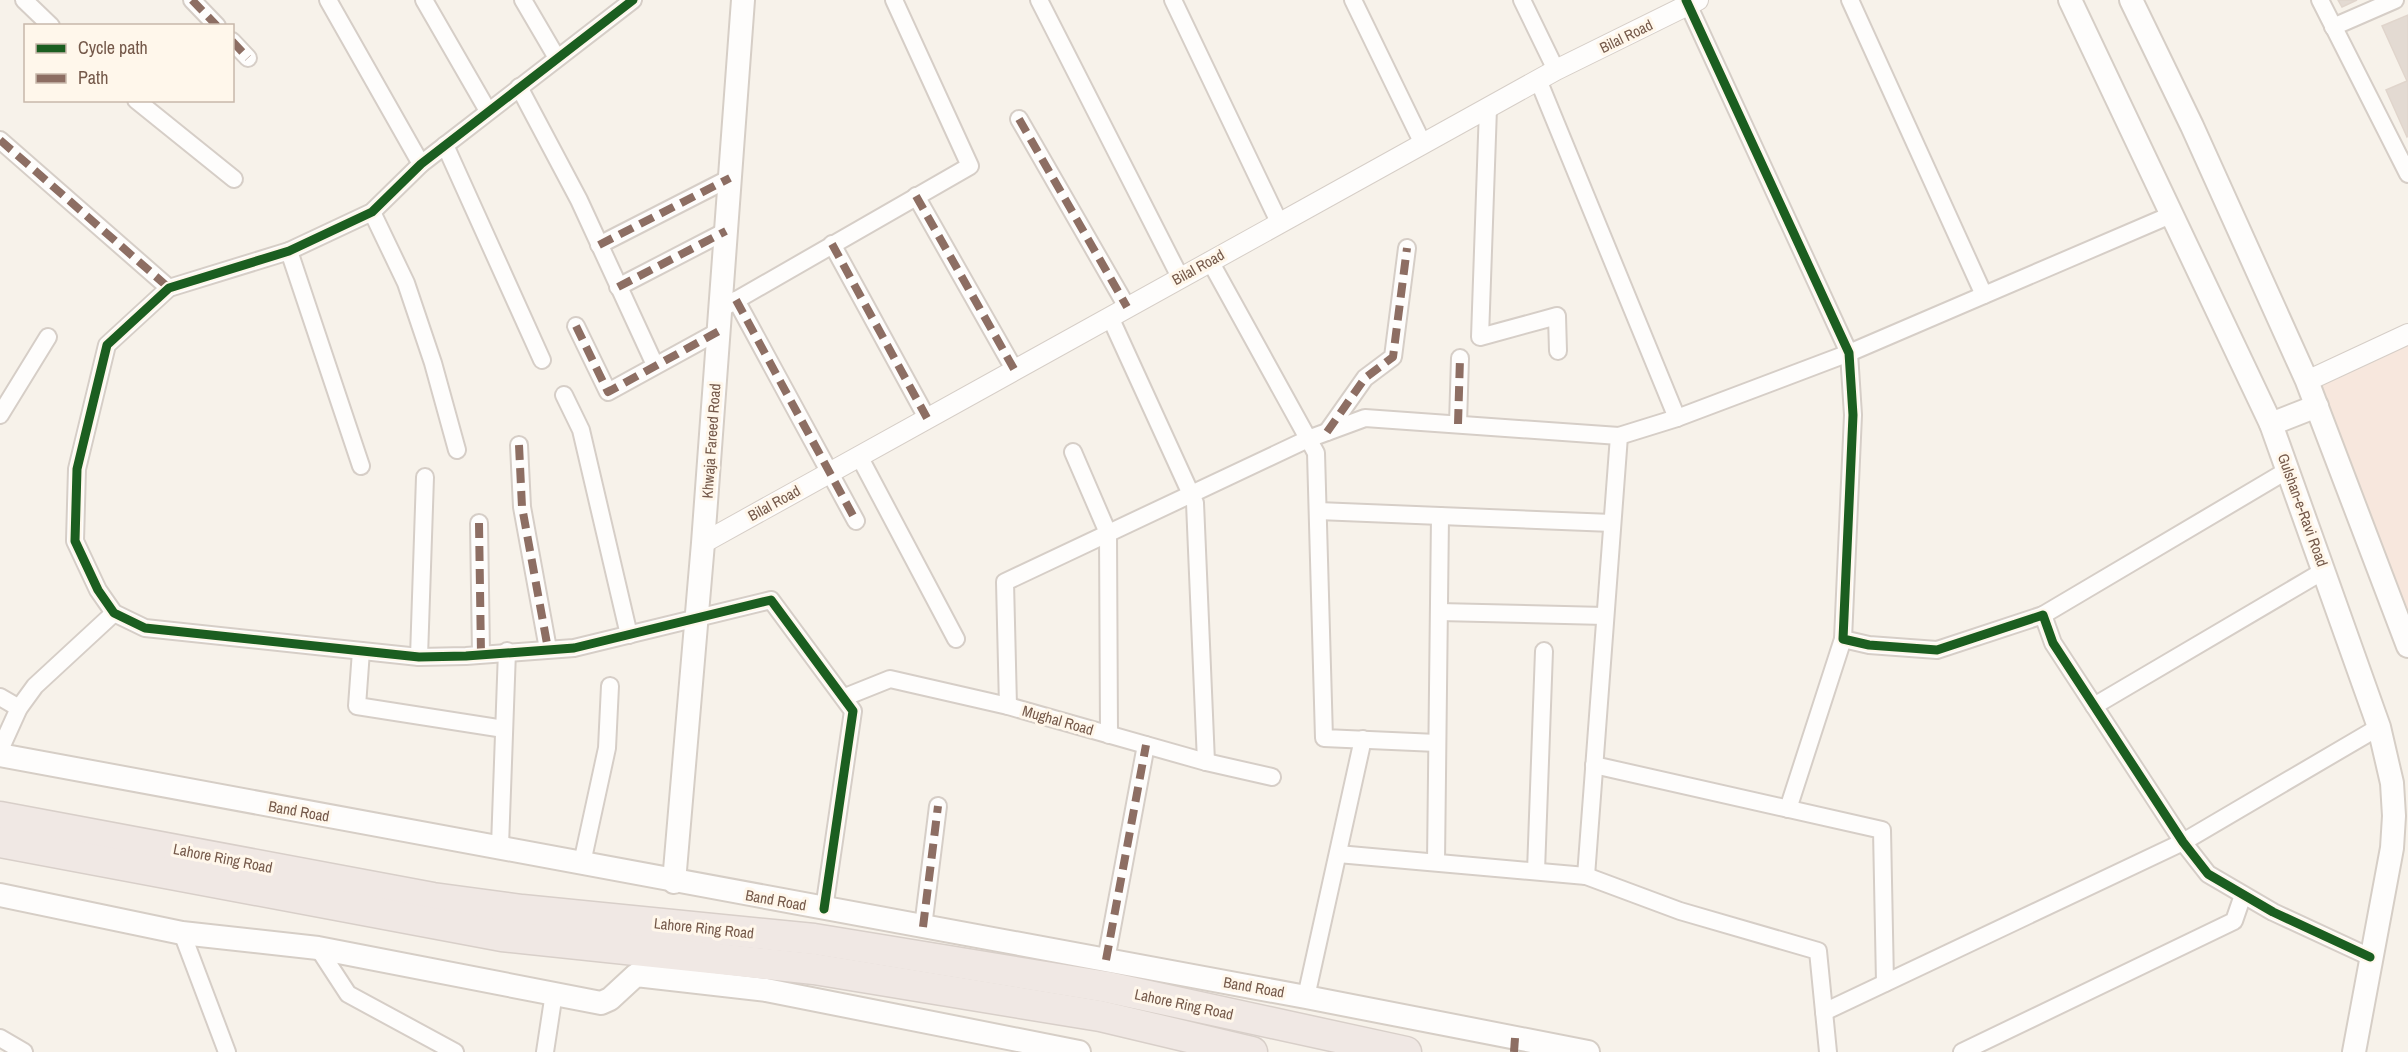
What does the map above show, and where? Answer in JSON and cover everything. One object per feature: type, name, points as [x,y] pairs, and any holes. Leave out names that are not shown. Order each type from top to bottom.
[{"type":"highway","name":"Lahore Ring Road","points":[[0,817],[433,898],[814,939],[1107,987],[1406,1052]]},
{"type":"highway","name":"Lahore Ring Road","points":[[0,842],[502,936],[814,969],[1100,1016],[1252,1052]]},
{"type":"main road","name":"Khwaja Fareed Road","points":[[674,882],[725,313],[726,231],[743,0]]},
{"type":"main road","name":"Gulshan-e-Ravi Road","points":[[2070,0],[2271,424],[2325,570],[2379,727],[2391,783],[2394,816],[2392,848],[2354,1052]]},
{"type":"main road","points":[[2131,0],[2192,126],[2307,381],[2408,646]]},
{"type":"main road","points":[[2271,424],[2317,406]]},
{"type":"main road","name":"Band Road","points":[[0,756],[500,846],[674,882],[1306,997],[1588,1052]]},
{"type":"main road","points":[[0,895],[182,933],[318,948],[602,1003],[610,999],[636,975],[766,990],[1079,1052]]},
{"type":"street","points":[[24,0],[49,24]]},
{"type":"street","points":[[192,0],[215,24]]},
{"type":"street","points":[[328,0],[421,164]]},
{"type":"street","points":[[424,0],[488,111]]},
{"type":"street","points":[[523,0],[557,58]]},
{"type":"street","points":[[633,0],[421,164],[372,212],[289,251],[169,288],[107,345],[77,469],[75,541],[98,590],[114,612],[145,628],[419,657],[574,648],[771,600],[845,697],[853,711],[824,909]]},
{"type":"street","points":[[576,326],[608,392],[655,365],[725,313],[832,244],[970,166],[894,0]]},
{"type":"street","points":[[1039,0],[1180,277]]},
{"type":"street","points":[[1173,0],[1279,222]]},
{"type":"street","points":[[1353,0],[1423,144]]},
{"type":"street","points":[[1522,0],[1556,70]]},
{"type":"street","points":[[1850,0],[1984,295]]},
{"type":"street","points":[[2320,0],[2407,171]]},
{"type":"street","points":[[2333,27],[2395,0]]},
{"type":"street","points":[[1691,2],[1849,353],[1853,416],[1843,639],[1788,809]]},
{"type":"street","name":"Bilal Road","points":[[703,543],[1279,222],[1539,82],[1556,70],[1691,2]]},
{"type":"street","points":[[234,43],[248,58]]},
{"type":"street","points":[[1539,82],[1677,418]]},
{"type":"street","points":[[519,87],[579,200],[655,365]]},
{"type":"street","points":[[138,102],[234,179]]},
{"type":"street","points":[[1488,108],[1480,337],[1557,316],[1558,351]]},
{"type":"street","points":[[1019,119],[1118,312],[1195,503],[1206,762]]},
{"type":"street","points":[[0,140],[169,288]]},
{"type":"street","points":[[445,145],[542,360]]},
{"type":"street","points":[[599,245],[730,178]]},
{"type":"street","points":[[916,196],[1014,369]]},
{"type":"street","points":[[372,212],[406,283],[433,363],[457,450]]},
{"type":"street","points":[[1008,706],[1005,582],[1308,439],[1365,418],[1618,435],[1677,418],[1849,353],[2173,214]]},
{"type":"street","points":[[618,287],[726,231]]},
{"type":"street","points":[[832,244],[927,418]]},
{"type":"street","points":[[1327,432],[1365,378],[1392,357],[1407,248]]},
{"type":"street","points":[[289,251],[361,466]]},
{"type":"street","points":[[1210,261],[1316,453],[1324,738],[1437,743]]},
{"type":"street","points":[[725,313],[829,472],[856,520]]},
{"type":"street","points":[[2307,381],[2408,334]]},
{"type":"street","points":[[0,415],[48,337]]},
{"type":"street","points":[[1458,424],[1460,358]]},
{"type":"street","points":[[564,395],[581,430],[629,635]]},
{"type":"street","points":[[1586,876],[1618,435]]},
{"type":"street","points":[[519,445],[522,507],[548,650]]},
{"type":"street","points":[[1073,452],[1108,533],[1109,735]]},
{"type":"street","points":[[859,456],[956,639]]},
{"type":"street","points":[[1843,639],[1869,645],[1937,650],[2043,615],[2288,470]]},
{"type":"street","points":[[419,657],[425,477]]},
{"type":"street","points":[[1318,511],[1612,523]]},
{"type":"street","points":[[1436,862],[1440,516]]},
{"type":"street","points":[[479,523],[481,654]]},
{"type":"street","points":[[2094,706],[2325,570]]},
{"type":"street","points":[[0,750],[19,708],[35,686],[114,612]]},
{"type":"street","points":[[1439,612],[1605,616]]},
{"type":"street","points":[[2043,615],[2053,643],[2183,842],[2208,874],[2272,912],[2370,957]]},
{"type":"street","points":[[361,651],[357,706],[504,729]]},
{"type":"street","points":[[500,846],[507,651]]},
{"type":"street","points":[[1536,871],[1544,651]]},
{"type":"street","name":"Mughal Road","points":[[845,697],[890,679],[1008,706],[1206,762],[1272,777]]},
{"type":"street","points":[[582,863],[607,748],[610,686]]},
{"type":"street","points":[[0,697],[19,708]]},
{"type":"street","points":[[1824,1012],[2183,842],[2379,727]]},
{"type":"street","points":[[1306,997],[1363,739]]},
{"type":"street","points":[[1106,960],[1146,745]]},
{"type":"street","points":[[1594,765],[1882,830],[1885,983]]},
{"type":"street","points":[[923,927],[938,806]]},
{"type":"street","points":[[1338,854],[1586,876],[1680,911],[1818,951],[1828,1052]]},
{"type":"street","points":[[1962,1052],[2234,921],[2243,895]]},
{"type":"street","points":[[182,933],[227,1052]]},
{"type":"street","points":[[318,948],[348,994],[454,1052]]},
{"type":"street","points":[[545,1052],[554,993]]},
{"type":"street","points":[[0,1038],[24,1052]]},
{"type":"shaded area","points":[[2408,332],[2408,659],[2303,381]]},
{"type":"building","points":[[2338,0],[2357,0],[2342,7]]},
{"type":"building","points":[[2408,15],[2407,137],[2386,90],[2407,81],[2382,26]]},
{"type":"marked path","points":[[192,0],[215,24]]},
{"type":"marked path","points":[[234,43],[248,58]]},
{"type":"marked path","points":[[1019,119],[1127,307]]},
{"type":"marked path","points":[[0,140],[169,288]]},
{"type":"marked path","points":[[599,245],[730,178]]},
{"type":"marked path","points":[[916,196],[1014,369]]},
{"type":"marked path","points":[[618,287],[726,231]]},
{"type":"marked path","points":[[832,244],[927,418]]},
{"type":"marked path","points":[[1327,432],[1365,378],[1393,357],[1407,248]]},
{"type":"marked path","points":[[736,300],[856,521]]},
{"type":"marked path","points":[[576,326],[608,392],[719,331]]},
{"type":"marked path","points":[[1458,424],[1460,358]]},
{"type":"marked path","points":[[519,445],[522,507],[548,649]]},
{"type":"marked path","points":[[479,523],[481,654]]},
{"type":"marked path","points":[[1106,960],[1146,745]]},
{"type":"marked path","points":[[923,927],[938,806]]},
{"type":"marked path","points":[[1514,1052],[1515,1038]]},
{"type":"cycle path","points":[[633,0],[421,164],[372,212],[289,251],[169,288],[107,345],[77,469],[75,541],[98,590],[114,613],[145,628],[419,657],[574,648],[771,600],[853,711],[824,909]]},
{"type":"cycle path","points":[[1686,0],[1849,353],[1853,415],[1843,639],[1869,645],[1937,650],[2043,615],[2053,643],[2183,842],[2208,874],[2273,912],[2370,957]]}]
